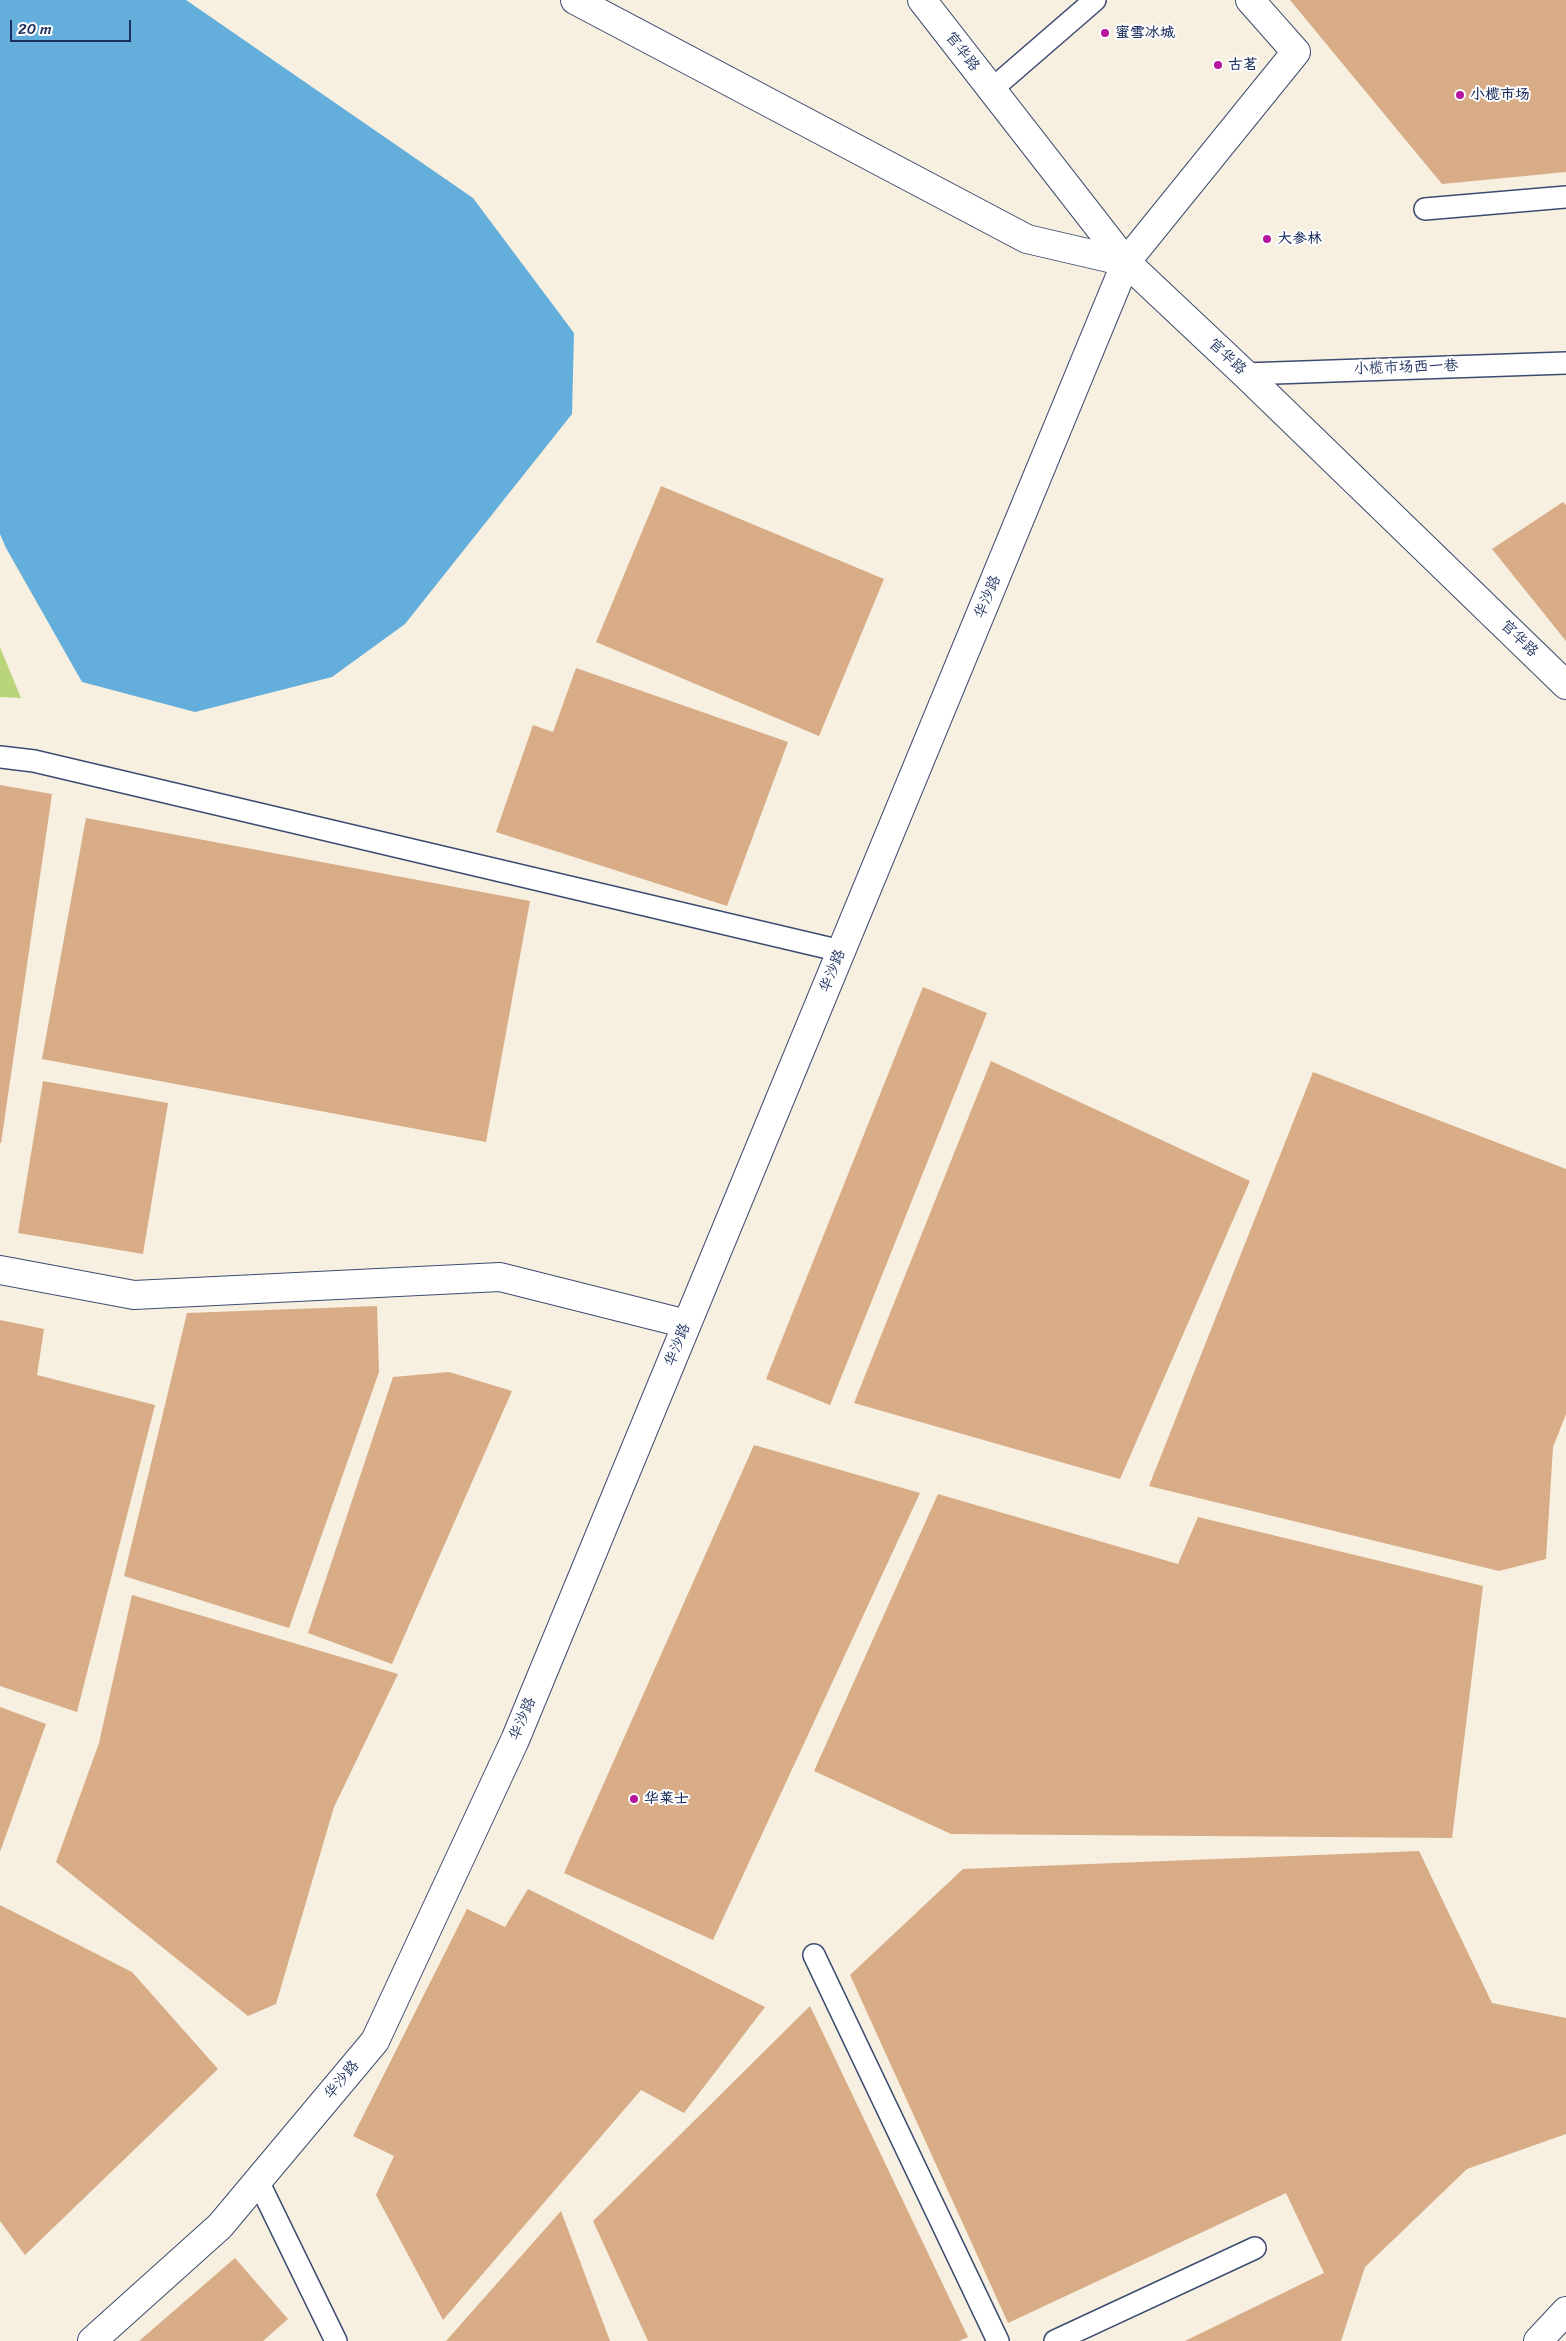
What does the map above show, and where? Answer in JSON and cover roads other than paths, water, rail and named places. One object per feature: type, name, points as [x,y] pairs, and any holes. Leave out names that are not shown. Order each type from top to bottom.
[{"type":"street","points":[[575,0],[1026,238],[1126,262]]},
{"type":"street","name":"官华路","points":[[922,0],[1126,262],[1246,374],[1566,684]]},
{"type":"street","name":"华沙路","points":[[92,2341],[220,2226],[375,2041],[515,1740],[1126,262],[1296,52],[1250,0]]},
{"type":"street","points":[[0,1270],[134,1295],[500,1277],[687,1324]]},
{"type":"street","points":[[1538,2341],[1566,2312]]},
{"type":"lane","points":[[992,90],[1095,0]]},
{"type":"lane","points":[[1425,209],[1566,197]]},
{"type":"lane","name":"小榄市场西一巷","points":[[1246,374],[1566,363]]},
{"type":"lane","points":[[0,757],[34,761],[841,951]]},
{"type":"lane","points":[[814,1955],[998,2341]]},
{"type":"lane","points":[[258,2181],[336,2341]]},
{"type":"lane","points":[[1055,2341],[1255,2248]]},
{"type":"water","points":[[0,0],[186,0],[473,198],[574,333],[572,414],[405,624],[332,677],[195,712],[82,682],[6,548],[0,534]]},
{"type":"place","name":"蜜雪冰城","points":[[1105,33]]},
{"type":"place","name":"古茗","points":[[1218,65]]},
{"type":"place","name":"小榄市场","points":[[1460,95]]},
{"type":"place","name":"大参林","points":[[1267,239]]},
{"type":"place","name":"华莱士","points":[[634,1799]]}]
